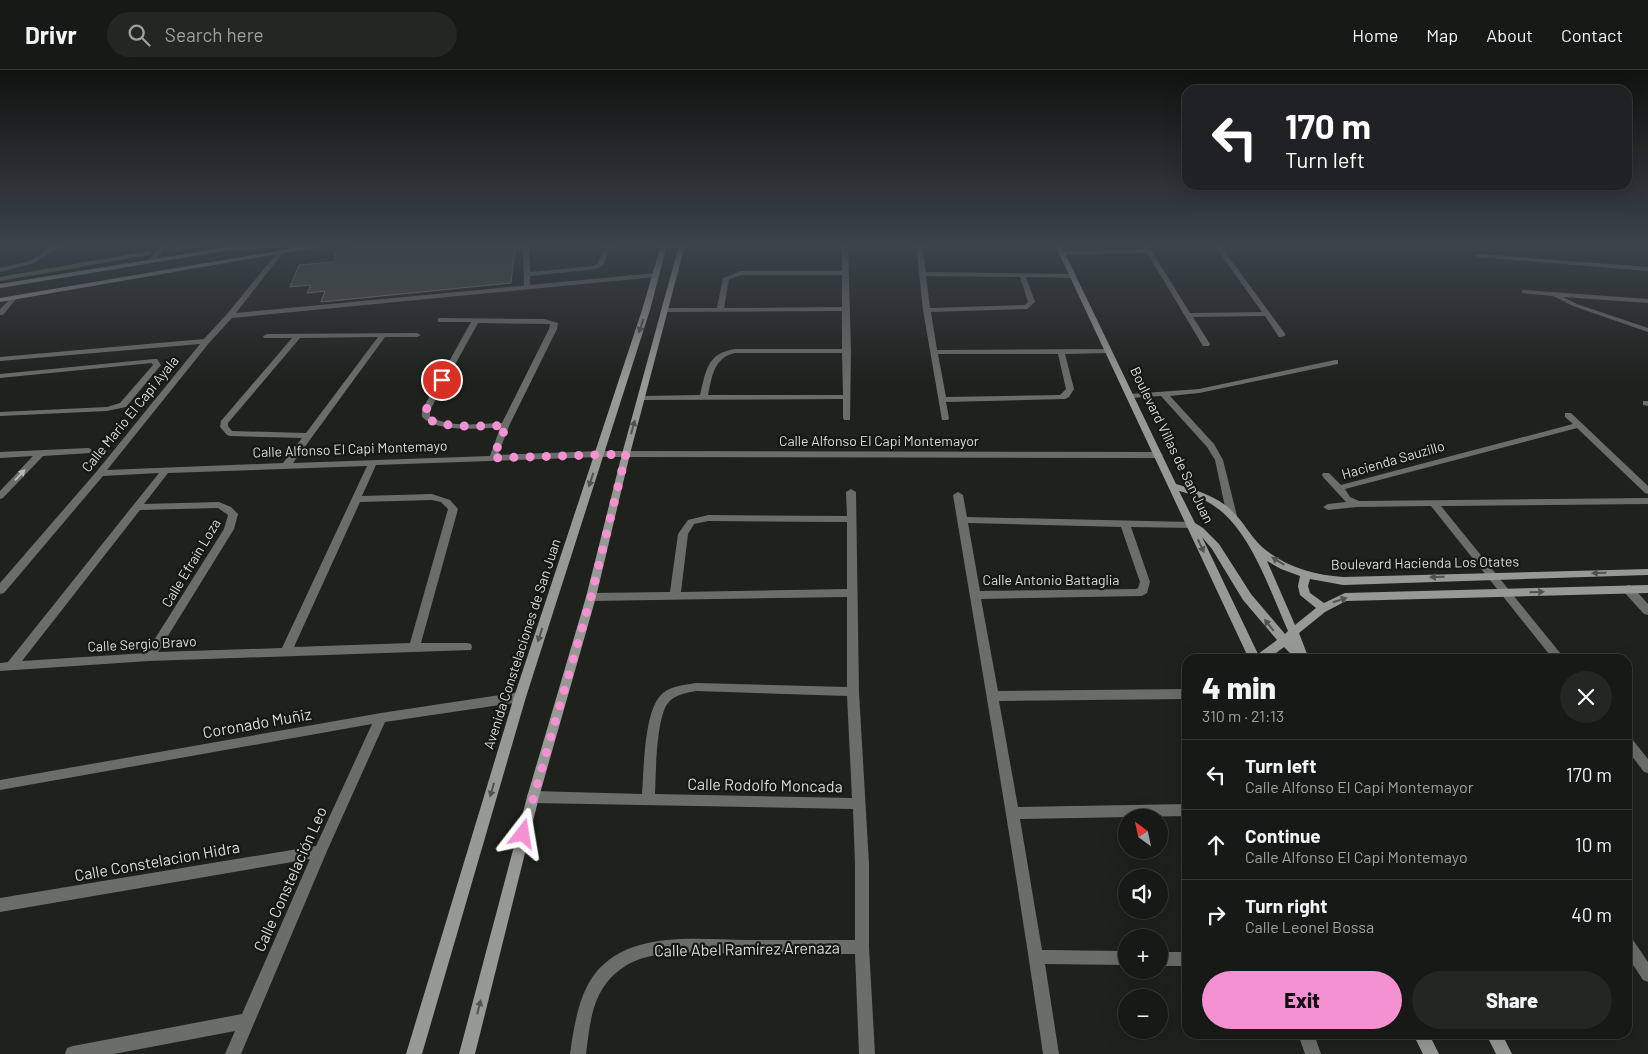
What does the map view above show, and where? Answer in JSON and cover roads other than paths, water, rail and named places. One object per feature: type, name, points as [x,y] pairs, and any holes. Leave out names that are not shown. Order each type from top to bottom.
[{"type":"street","points":[[3,291],[14,298]]},
{"type":"street","points":[[0,300],[57,291]]},
{"type":"street","name":"Calle Mario El Capi Ayala","points":[[0,590],[100,473],[206,341],[230,316],[250,291]]},
{"type":"street","points":[[230,316],[487,291]]},
{"type":"street","name":"Avenida Constelaciones de San Juan","points":[[414,1054],[520,697],[600,454],[651,291]]},
{"type":"street","points":[[467,1054],[533,797],[591,597],[626,454],[671,291]]},
{"type":"street","points":[[720,310],[724,291]]},
{"type":"street","points":[[845,291],[847,418]]},
{"type":"street","points":[[924,291],[946,418]]},
{"type":"street","points":[[927,310],[1027,307],[1032,302],[1028,291]]},
{"type":"street","name":"Boulevard Villas de San Juan","points":[[1080,291],[1253,654]]},
{"type":"street","points":[[1173,291],[1206,344]]},
{"type":"street","points":[[1251,291],[1282,335]]},
{"type":"street","points":[[1524,292],[1648,301]]},
{"type":"street","points":[[1553,294],[1564,301],[1648,330]]},
{"type":"street","points":[[0,313],[14,298]]},
{"type":"street","points":[[666,310],[846,309]]},
{"type":"street","points":[[1188,315],[1268,314]]},
{"type":"street","points":[[440,320],[544,321],[554,324],[493,458]]},
{"type":"street","points":[[476,320],[426,410],[426,417],[440,424],[506,426]]},
{"type":"street","points":[[286,466],[384,334]]},
{"type":"street","points":[[267,336],[417,335]]},
{"type":"street","points":[[297,337],[224,423],[224,427],[230,433],[308,436]]},
{"type":"street","points":[[0,359],[206,341]]},
{"type":"street","points":[[703,398],[715,359],[722,353],[735,351],[847,351]]},
{"type":"street","points":[[942,400],[1062,397],[1070,389],[1060,351]]},
{"type":"street","points":[[934,352],[1108,351]]},
{"type":"street","points":[[0,376],[154,361],[157,365],[123,405],[107,409],[0,414]]},
{"type":"street","points":[[1130,396],[1199,391],[1335,362]]},
{"type":"street","points":[[1163,394],[1211,446],[1219,460],[1232,516]]},
{"type":"street","points":[[641,398],[847,397]]},
{"type":"street","points":[[1568,415],[1648,491]]},
{"type":"street","name":"Hacienda Sauzillo","points":[[1357,504],[1347,499],[1339,488],[1578,425]]},
{"type":"street","points":[[0,455],[88,451]]},
{"type":"street","points":[[0,496],[40,454]]},
{"type":"street","name":"Calle Alfonso El Capi Montemayor","points":[[600,454],[1159,455]]},
{"type":"street","name":"Calle Alfonso El Capi Montemayo","points":[[100,473],[600,454]]},
{"type":"street","points":[[286,652],[373,463]]},
{"type":"street","points":[[6,667],[138,507],[166,470]]},
{"type":"street","points":[[1326,475],[1339,488]]},
{"type":"street","name":"Boulevard Hacienda Los Otates","points":[[1174,486],[1208,498],[1232,516],[1256,547],[1280,564],[1327,580],[1648,572]]},
{"type":"street","name":"Calle Rodolfo Moncada","points":[[533,797],[859,804],[854,692],[850,492]]},
{"type":"street","name":"Calle Antonio Battaglia","points":[[958,495],[976,595],[1138,593],[1143,590],[1145,582],[1125,524]]},
{"type":"street","points":[[356,499],[432,497],[442,499],[449,503],[453,509],[414,647]]},
{"type":"street","points":[[1328,507],[1357,504],[1433,502],[1648,501]]},
{"type":"street","points":[[1433,502],[1556,654]]},
{"type":"street","name":"Calle Efraín Loza","points":[[138,507],[219,505],[228,509],[233,514],[229,529],[149,657]]},
{"type":"street","points":[[675,595],[682,534],[691,522],[708,518],[852,519]]},
{"type":"street","points":[[963,520],[1191,525],[1205,532],[1246,595],[1283,641],[1299,654]]},
{"type":"street","points":[[1256,547],[1303,654]]},
{"type":"street","points":[[1306,574],[1303,586],[1305,595],[1323,607]]},
{"type":"street","points":[[1266,654],[1293,634],[1323,607],[1345,597],[1648,589]]},
{"type":"street","points":[[1628,590],[1648,611]]},
{"type":"street","points":[[591,597],[852,592]]},
{"type":"street","points":[[976,595],[1051,1054]]},
{"type":"street","name":"Calle Sergio Bravo","points":[[6,667],[149,657],[414,647],[467,647]]},
{"type":"street","points":[[648,799],[656,716],[664,700],[676,691],[696,687],[854,692]]},
{"type":"street","points":[[993,696],[1182,694]]},
{"type":"street","name":"Coronado Muñiz","points":[[0,785],[381,718],[520,697]]},
{"type":"street","name":"Calle Constelación Leo","points":[[233,1054],[320,851],[381,718]]},
{"type":"street","points":[[1632,748],[1648,768]]},
{"type":"street","points":[[859,804],[862,864],[862,947],[867,1054]]},
{"type":"street","points":[[1013,814],[1182,810]]},
{"type":"street","name":"Calle Constelacion Hidra","points":[[0,905],[320,851]]},
{"type":"street","name":"Calle Abel Ramírez Arenaza","points":[[578,1054],[582,1020],[588,998],[607,972],[620,960],[638,952],[671,948],[862,947]]},
{"type":"street","points":[[1632,951],[1648,975]]},
{"type":"street","points":[[1035,957],[1118,958]]},
{"type":"street","points":[[1168,959],[1182,960]]},
{"type":"street","points":[[73,1054],[247,1021]]},
{"type":"street","points":[[1308,1039],[1313,1054]]},
{"type":"street","points":[[1424,1039],[1431,1054]]},
{"type":"street","points":[[1496,1039],[1504,1054]]}]
